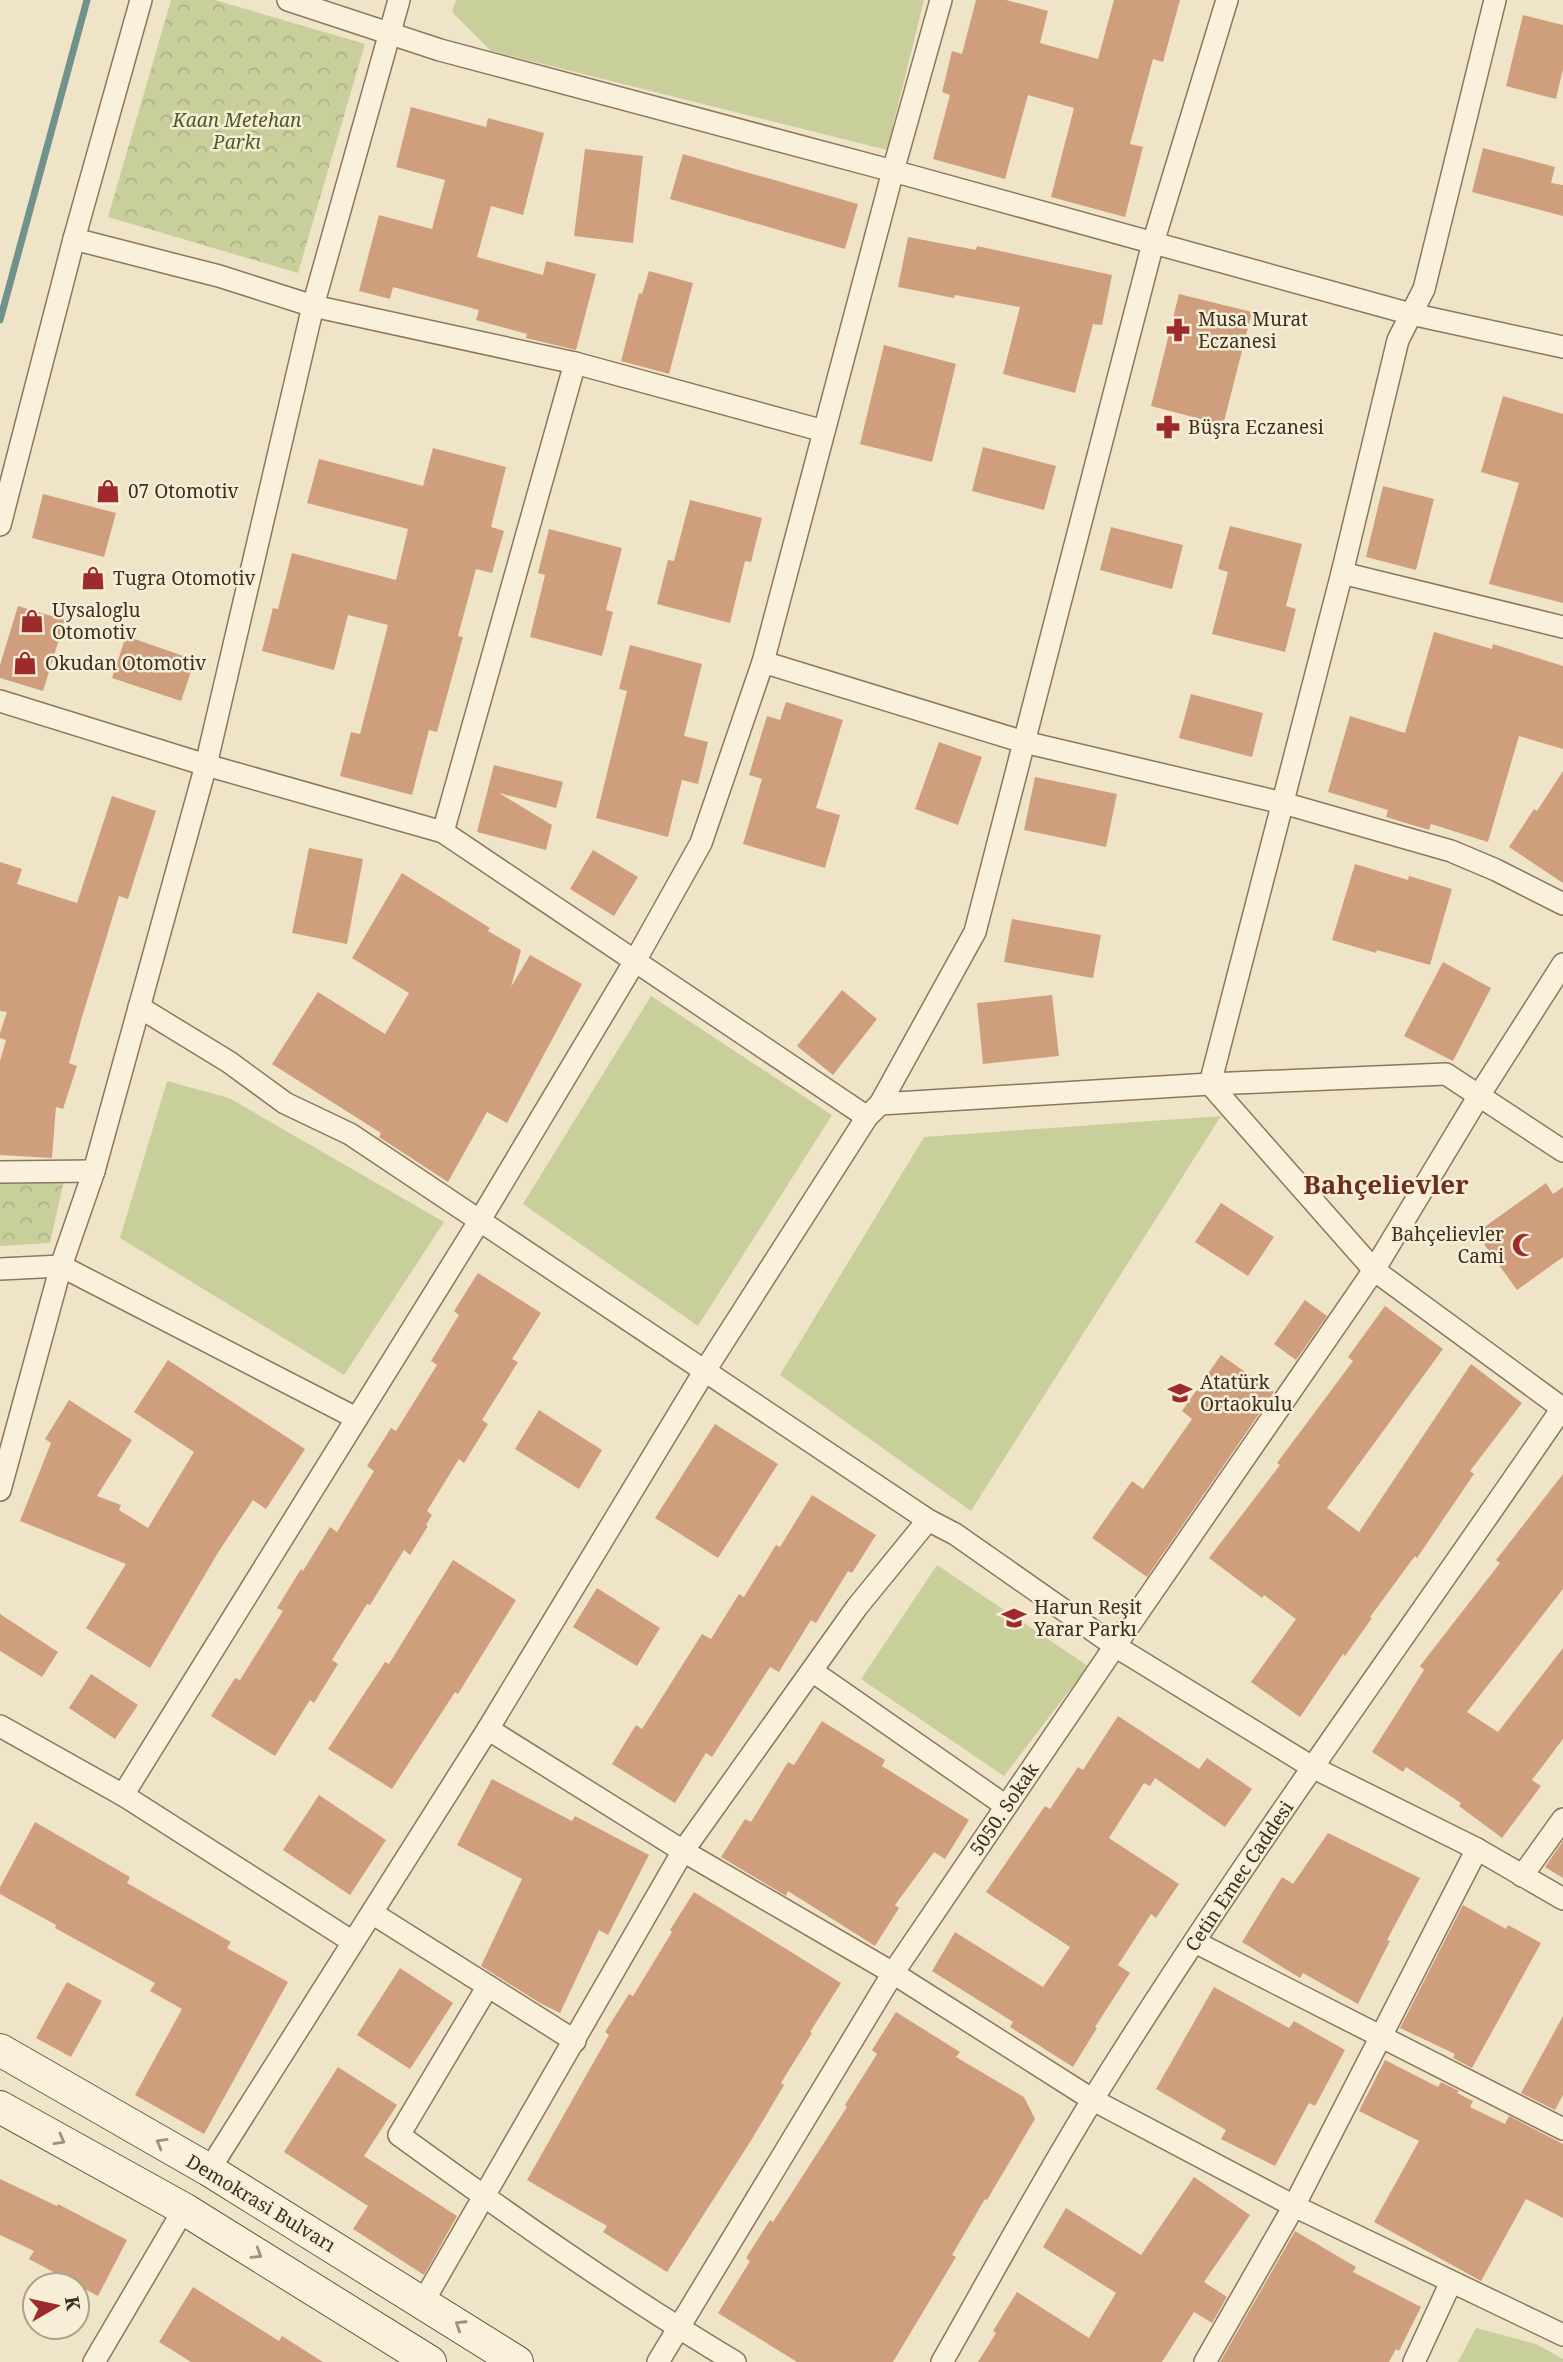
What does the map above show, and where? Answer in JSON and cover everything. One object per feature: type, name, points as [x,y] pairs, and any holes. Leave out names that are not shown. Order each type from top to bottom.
[{"type":"main road","name":"Demokrasi Bulvarı","points":[[0,2050],[209,2170],[517,2362]]},
{"type":"main road","points":[[0,2107],[184,2209],[394,2352],[430,2362]]},
{"type":"street","points":[[0,525],[74,239],[141,0]]},
{"type":"street","points":[[288,0],[440,50],[1411,314],[1563,347]]},
{"type":"street","points":[[0,1490],[61,1266],[94,1171],[206,765],[313,306],[399,0]]},
{"type":"street","points":[[123,1795],[480,1220],[635,961],[701,843],[763,663],[941,0]]},
{"type":"street","points":[[209,2170],[488,1729],[704,1372],[874,1111],[975,932],[1153,243],[1227,0]]},
{"type":"street","points":[[1210,1084],[1342,573],[1398,340],[1424,289],[1495,0]]},
{"type":"street","points":[[74,239],[219,275],[313,306],[575,363],[824,431]]},
{"type":"street","points":[[443,832],[575,363]]},
{"type":"street","points":[[1342,573],[1563,627]]},
{"type":"street","points":[[763,663],[1024,741],[1283,803],[1451,851],[1563,904]]},
{"type":"street","points":[[0,701],[206,765],[443,832],[635,961],[874,1111],[1210,1084],[1446,1074],[1563,1151]]},
{"type":"street","name":"5050. Sokak","points":[[658,2362],[893,1973],[1374,1270],[1480,1094],[1563,964]]},
{"type":"street","points":[[139,1007],[229,1062],[285,1103],[350,1134],[704,1372],[928,1520],[955,1534],[1115,1646],[1312,1767],[1477,1849],[1563,1899]]},
{"type":"street","points":[[1210,1084],[1374,1270],[1563,1407]]},
{"type":"street","points":[[0,1172],[94,1171]]},
{"type":"street","points":[[0,1269],[61,1266],[356,1418]]},
{"type":"street","name":"Cetin Emec Caddesi","points":[[942,2362],[1093,2100],[1195,1942],[1312,1767],[1563,1407]]},
{"type":"street","points":[[423,2302],[683,1851],[857,1607],[928,1520]]},
{"type":"street","points":[[812,1671],[1006,1806]]},
{"type":"street","points":[[0,1726],[123,1795],[353,1942]]},
{"type":"street","points":[[488,1729],[683,1851],[893,1973],[1093,2100],[1294,2206],[1563,2335]]},
{"type":"street","points":[[1522,1876],[1563,1819]]},
{"type":"street","points":[[1205,2362],[1294,2206],[1477,1849]]},
{"type":"street","points":[[372,1913],[575,2041]]},
{"type":"street","points":[[1195,1942],[1563,2129]]},
{"type":"street","points":[[488,1986],[399,2135],[484,2197],[678,2329],[735,2362]]},
{"type":"street","points":[[94,2362],[184,2209]]},
{"type":"street","points":[[1414,2362],[1451,2281]]},
{"type":"green space","name":"Kaan Metehan Parkı","points":[[171,0],[215,0],[365,44],[298,273],[108,217]]},
{"type":"green space","points":[[456,0],[924,0],[887,150],[491,51],[452,12]]},
{"type":"green space","points":[[651,996],[832,1115],[698,1326],[523,1204]]},
{"type":"green space","points":[[167,1081],[229,1098],[444,1222],[344,1375],[120,1238]]},
{"type":"green space","points":[[1221,1116],[971,1511],[780,1375],[924,1137]]},
{"type":"green space","points":[[67,1167],[50,1243],[0,1246],[0,1171]]},
{"type":"green space","points":[[937,1565],[1088,1666],[1004,1776],[861,1679]]},
{"type":"green space","points":[[1476,2328],[1536,2344],[1563,2359],[1563,2362],[1458,2362]]},
{"type":"building","points":[[976,0],[1006,0],[1048,11],[1040,43],[1098,59],[1114,0],[1180,0],[1163,62],[1153,59],[1130,144],[1143,147],[1125,217],[1051,197],[1074,108],[1028,95],[1005,179],[933,159],[950,95],[942,92],[952,51],[962,54]]},
{"type":"building","points":[[1523,15],[1563,25],[1563,69],[1556,99],[1506,86]]},
{"type":"building","points":[[411,107],[486,127],[488,118],[544,133],[523,215],[491,206],[477,257],[543,275],[546,261],[596,274],[576,350],[526,338],[527,334],[476,320],[479,310],[393,287],[390,299],[359,291],[379,215],[432,229],[445,180],[396,167]]},
{"type":"building","points":[[1483,148],[1555,167],[1551,183],[1563,185],[1563,216],[1472,192]]},
{"type":"building","points":[[585,149],[643,156],[633,243],[574,236]]},
{"type":"building","points":[[683,154],[858,204],[845,249],[670,199]]},
{"type":"building","points":[[908,237],[976,250],[977,246],[1112,275],[1102,325],[1093,324],[1075,393],[1003,374],[1020,307],[898,287]]},
{"type":"building","points":[[649,271],[693,283],[669,374],[621,361],[639,293],[642,294]]},
{"type":"building","points":[[1179,294],[1252,312],[1223,425],[1151,406]]},
{"type":"building","points":[[884,345],[956,364],[932,462],[860,444]]},
{"type":"building","points":[[1503,396],[1563,414],[1563,603],[1489,584],[1519,483],[1481,472]]},
{"type":"building","points":[[983,447],[1056,466],[1044,510],[972,491]]},
{"type":"building","points":[[433,448],[506,467],[491,527],[504,531],[492,573],[476,569],[458,636],[463,637],[437,732],[429,730],[412,795],[340,776],[351,732],[360,734],[388,625],[348,615],[334,670],[262,651],[273,608],[278,609],[292,553],[396,580],[408,529],[307,503],[319,459],[423,486]]},
{"type":"building","points":[[1383,486],[1434,499],[1416,570],[1366,557]]},
{"type":"building","points":[[43,494],[116,513],[104,557],[32,538]]},
{"type":"building","points":[[690,500],[762,518],[751,562],[745,561],[730,623],[657,604],[668,560],[674,561]]},
{"type":"building","points":[[1230,526],[1302,544],[1286,606],[1296,609],[1285,652],[1212,634],[1228,572],[1218,569]]},
{"type":"building","points":[[1111,527],[1183,545],[1172,589],[1100,570]]},
{"type":"building","points":[[549,529],[622,548],[606,610],[613,612],[602,656],[530,637],[545,575],[538,573]]},
{"type":"building","points":[[18,606],[65,620],[43,691],[0,678],[0,665]]},
{"type":"building","points":[[1434,632],[1492,649],[1493,644],[1563,666],[1563,749],[1519,736],[1488,842],[1431,824],[1429,830],[1386,817],[1388,810],[1328,792],[1350,716],[1405,733]]},
{"type":"building","points":[[126,636],[195,660],[181,701],[112,678]]},
{"type":"building","points":[[630,645],[702,664],[684,736],[708,742],[698,784],[682,780],[668,837],[596,818],[627,691],[619,689]]},
{"type":"building","points":[[1191,694],[1263,713],[1252,757],[1179,738]]},
{"type":"building","points":[[786,702],[843,720],[816,808],[840,815],[825,868],[743,844],[762,779],[749,775],[767,716],[780,720]]},
{"type":"building","points":[[939,742],[982,757],[958,825],[915,809]]},
{"type":"building","points":[[494,765],[563,782],[556,808],[499,793],[552,825],[546,850],[477,832]]},
{"type":"building","points":[[1563,771],[1563,883],[1509,847]]},
{"type":"building","points":[[1035,777],[1117,794],[1106,847],[1024,830]]},
{"type":"building","points":[[112,796],[156,811],[128,899],[119,896],[82,1017],[69,1063],[77,1066],[63,1109],[56,1107],[52,1158],[0,1155],[0,1061],[6,1040],[0,1038],[0,1033],[7,1012],[0,1011],[0,862],[22,869],[17,884],[77,903]]},
{"type":"building","points":[[309,848],[363,859],[347,944],[292,933]]},
{"type":"building","points":[[593,850],[638,877],[614,916],[570,889]]},
{"type":"building","points":[[1355,864],[1408,880],[1409,876],[1452,889],[1430,965],[1332,940]]},
{"type":"building","points":[[402,873],[521,950],[511,987],[530,955],[582,984],[507,1123],[487,1112],[448,1182],[379,1137],[381,1133],[272,1064],[318,992],[385,1034],[409,993],[352,958]]},
{"type":"building","points":[[1012,919],[1101,935],[1093,978],[1004,962]]},
{"type":"building","points":[[1443,962],[1491,988],[1453,1061],[1404,1036]]},
{"type":"building","points":[[842,990],[877,1019],[833,1075],[797,1046]]},
{"type":"building","points":[[1052,995],[1059,1056],[983,1064],[977,1003]]},
{"type":"building","name":"Bahçelievler Cami","points":[[1546,1183],[1553,1194],[1563,1187],[1563,1257],[1517,1290],[1476,1233]]},
{"type":"building","points":[[1221,1203],[1274,1237],[1248,1276],[1195,1242]]},
{"type":"building","points":[[478,1273],[541,1313],[512,1359],[518,1362],[482,1420],[488,1424],[464,1463],[459,1459],[427,1511],[432,1515],[426,1525],[428,1526],[410,1555],[404,1550],[370,1605],[367,1604],[332,1660],[338,1664],[314,1703],[310,1700],[275,1756],[211,1716],[235,1678],[240,1680],[283,1611],[277,1608],[301,1569],[303,1571],[330,1527],[337,1532],[374,1471],[367,1466],[391,1428],[396,1431],[437,1365],[431,1361],[459,1315],[454,1311]]},
{"type":"building","points":[[1305,1300],[1327,1316],[1296,1360],[1274,1344]]},
{"type":"building","points":[[1385,1306],[1443,1349],[1327,1508],[1359,1532],[1471,1364],[1522,1403],[1470,1471],[1474,1474],[1417,1558],[1415,1556],[1370,1617],[1372,1618],[1345,1656],[1343,1654],[1300,1717],[1251,1682],[1296,1619],[1264,1595],[1262,1598],[1209,1558],[1280,1465],[1277,1463],[1353,1361],[1348,1357]]},
{"type":"building","points":[[1221,1355],[1274,1392],[1147,1577],[1092,1538],[1132,1481],[1143,1489],[1192,1419],[1182,1411]]},
{"type":"building","points":[[168,1360],[305,1449],[266,1509],[253,1500],[219,1551],[150,1668],[86,1628],[126,1564],[20,1521],[51,1443],[45,1439],[69,1400],[132,1440],[97,1496],[121,1505],[119,1510],[148,1528],[194,1452],[134,1412]]},
{"type":"building","points":[[539,1410],[602,1450],[579,1489],[515,1449]]},
{"type":"building","points":[[715,1424],[778,1464],[718,1558],[655,1518]]},
{"type":"building","points":[[1563,1474],[1563,1589],[1467,1712],[1498,1732],[1563,1648],[1563,1739],[1532,1780],[1541,1786],[1502,1838],[1459,1806],[1461,1803],[1406,1767],[1403,1772],[1372,1752],[1424,1670],[1420,1666],[1500,1563],[1496,1560]]},
{"type":"building","points":[[812,1495],[876,1535],[852,1573],[848,1571],[816,1623],[811,1620],[779,1672],[770,1667],[712,1757],[706,1753],[675,1803],[612,1764],[636,1725],[642,1729],[702,1634],[711,1639],[739,1594],[744,1597],[776,1545],[780,1547]]},
{"type":"building","points":[[453,1560],[516,1600],[458,1694],[455,1692],[392,1789],[328,1749],[385,1662],[389,1664]]},
{"type":"building","points":[[597,1588],[660,1628],[637,1666],[573,1627]]},
{"type":"building","points":[[0,1614],[58,1652],[42,1677],[0,1651]]},
{"type":"building","points":[[91,1674],[138,1705],[115,1739],[69,1708]]},
{"type":"building","points":[[1118,1716],[1199,1769],[1207,1758],[1252,1789],[1225,1827],[1155,1778],[1150,1786],[1144,1783],[1109,1838],[1179,1884],[1156,1918],[1151,1914],[1118,1965],[1130,1973],[1073,2067],[1010,2027],[1013,2022],[932,1971],[955,1932],[1043,1987],[1070,1947],[986,1892],[1045,1806],[1050,1809],[1078,1767],[1083,1770]]},
{"type":"building","points":[[822,1721],[885,1760],[882,1766],[969,1820],[945,1859],[934,1852],[895,1905],[899,1908],[875,1946],[788,1891],[786,1896],[721,1857],[745,1819],[751,1822],[788,1762],[794,1765]]},
{"type":"building","points":[[492,1779],[572,1821],[575,1816],[649,1855],[608,1935],[599,1930],[560,2013],[481,1966],[522,1879],[457,1845]]},
{"type":"building","points":[[319,1795],[386,1840],[350,1895],[283,1850]]},
{"type":"building","points":[[35,1822],[130,1877],[127,1883],[231,1942],[227,1948],[288,1982],[204,2134],[135,2095],[182,2009],[150,1991],[155,1983],[0,1894],[0,1887]]},
{"type":"building","points":[[1328,1833],[1420,1878],[1387,1940],[1390,1941],[1358,2004],[1303,1973],[1300,1978],[1242,1942],[1282,1877],[1293,1884]]},
{"type":"building","points":[[1563,1841],[1563,1878],[1545,1867]]},
{"type":"building","points":[[694,1892],[841,1983],[810,2032],[812,2033],[781,2083],[784,2085],[752,2139],[667,2272],[603,2232],[607,2226],[527,2180],[609,2035],[605,2032],[629,1994],[633,1996]]},
{"type":"building","points":[[1463,1905],[1506,1929],[1508,1925],[1541,1943],[1472,2068],[1453,2058],[1455,2054],[1400,2028]]},
{"type":"building","points":[[400,1968],[453,2003],[410,2069],[357,2035]]},
{"type":"building","points":[[67,1982],[102,2001],[71,2057],[36,2038]]},
{"type":"building","points":[[1214,1987],[1289,2028],[1294,2021],[1345,2050],[1315,2106],[1309,2103],[1275,2166],[1221,2139],[1226,2130],[1156,2089]]},
{"type":"building","points":[[896,2012],[960,2052],[956,2057],[1024,2097],[1035,2119],[952,2255],[956,2257],[893,2362],[797,2362],[718,2313],[750,2261],[746,2258],[770,2220],[773,2222],[847,2107],[845,2105],[877,2054],[872,2050]]},
{"type":"building","points":[[1563,2016],[1563,2095],[1555,2110],[1521,2093]]},
{"type":"building","points":[[1385,2060],[1438,2087],[1441,2082],[1459,2091],[1457,2093],[1473,2101],[1470,2107],[1505,2124],[1509,2116],[1563,2144],[1563,2218],[1526,2199],[1481,2281],[1374,2222],[1419,2141],[1359,2111]]},
{"type":"building","points":[[338,2067],[397,2105],[364,2156],[457,2216],[424,2275],[353,2229],[368,2206],[284,2152]]},
{"type":"building","points":[[1194,2177],[1250,2215],[1204,2282],[1227,2297],[1212,2323],[1194,2312],[1162,2362],[978,2362],[1017,2292],[1089,2338],[1116,2293],[1043,2247],[1066,2208],[1141,2255]]},
{"type":"building","points":[[0,2179],[57,2206],[58,2204],[127,2240],[98,2296],[91,2292],[91,2271],[51,2271],[29,2259],[34,2251],[0,2235]]},
{"type":"building","points":[[1295,2231],[1356,2267],[1353,2272],[1421,2307],[1399,2351],[1396,2349],[1389,2362],[1220,2362]]},
{"type":"building","points":[[193,2287],[279,2341],[282,2336],[323,2362],[191,2362],[159,2342]]},
{"type":"waterway","points":[[0,320],[87,0]]},
{"type":"place","name":"Musa Murat Eczanesi","points":[[1178,330]]},
{"type":"place","name":"Büşra Eczanesi","points":[[1168,427]]},
{"type":"place","name":"07 Otomotiv","points":[[108,491]]},
{"type":"place","name":"Tugra Otomotiv","points":[[93,578]]},
{"type":"place","name":"Uysaloglu Otomotiv","points":[[32,621]]},
{"type":"place","name":"Okudan Otomotiv","points":[[25,663]]},
{"type":"place","name":"Bahçelievler Cami","points":[[1524,1245]]},
{"type":"place","name":"Atatürk Ortaokulu","points":[[1180,1393]]},
{"type":"place","name":"Harun Reşit Yarar Parkı","points":[[1014,1618]]},
{"type":"district","name":"Bahçelievler","points":[[1386,1184]]}]
